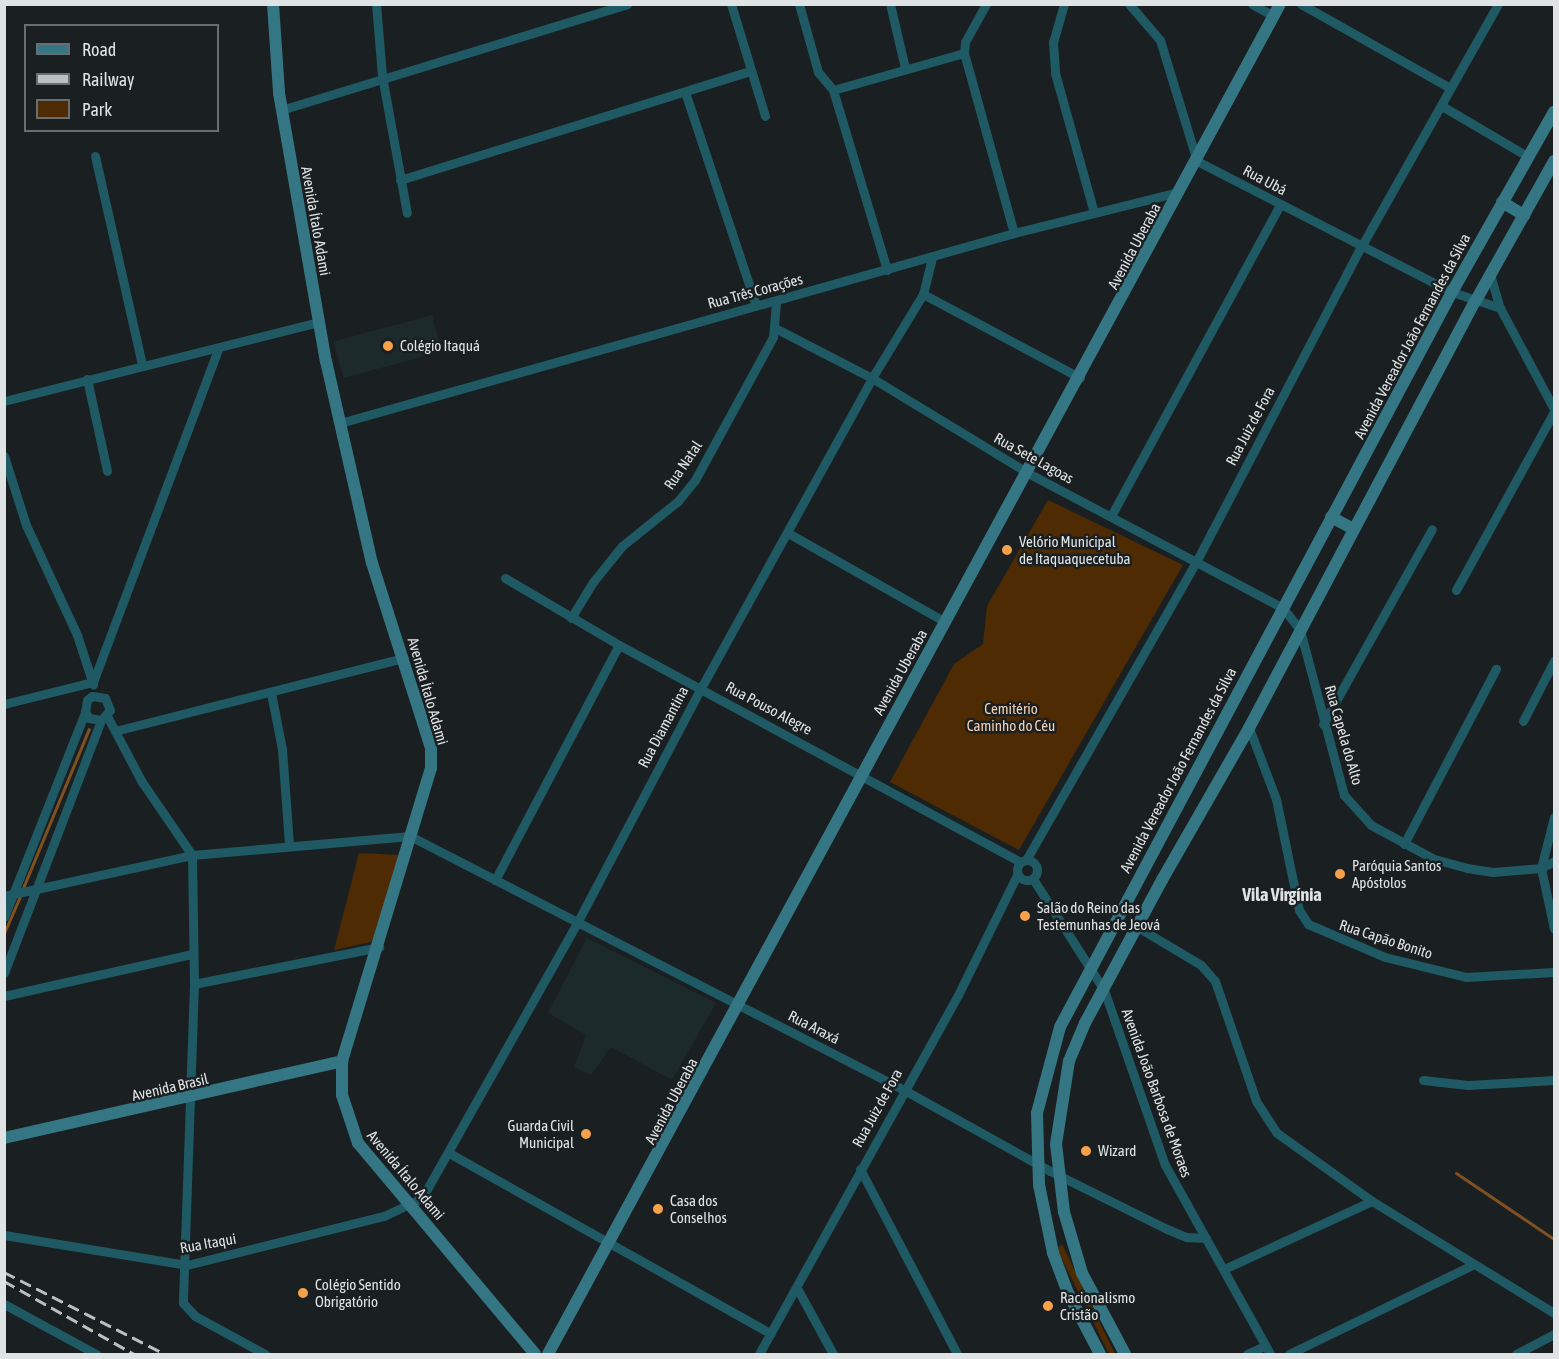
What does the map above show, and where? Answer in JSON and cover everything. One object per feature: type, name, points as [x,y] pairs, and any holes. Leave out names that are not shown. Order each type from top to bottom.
[{"type":"main road","name":"Avenida Ítalo Adami","points":[[273,4],[281,110],[318,322],[372,563],[429,736],[432,757],[379,947],[342,1061],[342,1095],[351,1130],[372,1162],[412,1205],[535,1354]]},
{"type":"main road","name":"Avenida Uberaba","points":[[548,1354],[740,1005],[861,774],[1080,378],[1277,10]]},
{"type":"main road","name":"Avenida Vereador João Fernandes da Silva","points":[[1100,1354],[1068,1293],[1053,1253],[1037,1163],[1035,1139],[1043,1082],[1060,1027],[1089,967],[1452,292],[1554,112]]},
{"type":"main road","points":[[1125,1354],[1076,1258],[1058,1174],[1056,1144],[1062,1089],[1076,1043],[1139,928],[1162,880],[1249,728],[1490,274],[1554,161]]},
{"type":"main road","points":[[1502,202],[1524,215]]},
{"type":"main road","points":[[1331,517],[1354,529]]},
{"type":"main road","name":"Avenida Brasil","points":[[4,1138],[190,1098],[342,1061]]},
{"type":"street","points":[[376,4],[383,80],[407,213]]},
{"type":"street","points":[[281,110],[627,4]]},
{"type":"street","points":[[731,4],[765,116]]},
{"type":"street","points":[[799,4],[818,72],[834,90],[887,270]]},
{"type":"street","points":[[890,4],[905,68]]},
{"type":"street","points":[[986,4],[965,42],[964,53],[1014,233]]},
{"type":"street","points":[[1064,4],[1053,42],[1054,73],[1094,213]]},
{"type":"street","points":[[1129,4],[1160,40],[1197,161]]},
{"type":"street","points":[[1252,4],[1277,10]]},
{"type":"street","points":[[1301,4],[1450,88]]},
{"type":"street","name":"Rua Juiz de Fora","points":[[759,1354],[798,1290],[860,1168],[958,995],[1023,861],[1196,562],[1361,247],[1498,4]]},
{"type":"street","points":[[834,90],[964,53]]},
{"type":"street","points":[[400,180],[750,71]]},
{"type":"street","points":[[685,92],[756,306]]},
{"type":"street","points":[[1442,106],[1527,156]]},
{"type":"street","points":[[95,156],[142,364]]},
{"type":"street","name":"Rua Ubá","points":[[1197,161],[1361,247],[1475,302]]},
{"type":"street","name":"Rua Três Corações","points":[[340,423],[932,258],[1014,233],[1179,192]]},
{"type":"street","points":[[1111,516],[1280,205]]},
{"type":"street","name":"Rua Diamantina","points":[[412,1205],[422,1198],[449,1153],[577,923],[701,688],[872,378],[923,294],[932,258]]},
{"type":"street","points":[[1456,590],[1554,411],[1500,308],[1490,274]]},
{"type":"street","points":[[923,294],[1080,378]]},
{"type":"street","name":"Rua Natal","points":[[572,618],[593,582],[622,546],[678,501],[695,480],[764,357],[775,328],[776,301]]},
{"type":"street","points":[[1475,302],[1500,308]]},
{"type":"street","points":[[4,400],[142,364],[218,350],[318,322]]},
{"type":"street","name":"Rua Sete Lagoas","points":[[775,328],[872,378],[1028,473],[1283,608]]},
{"type":"street","points":[[93,682],[218,350]]},
{"type":"street","points":[[87,379],[107,471]]},
{"type":"street","points":[[4,456],[34,546],[77,635],[93,682],[95,696]]},
{"type":"street","points":[[4,495],[15,493]]},
{"type":"street","points":[[1323,724],[1432,529]]},
{"type":"street","points":[[788,533],[945,622]]},
{"type":"street","name":"Rua Pouso Alegre","points":[[506,578],[619,645],[1023,861]]},
{"type":"street","points":[[1283,608],[1300,630]]},
{"type":"street","name":"Rua Capela do Alto","points":[[1300,630],[1323,724],[1344,795],[1371,825],[1404,844],[1467,868],[1493,872],[1541,868],[1554,861]]},
{"type":"street","points":[[495,880],[619,645]]},
{"type":"street","points":[[115,731],[404,658]]},
{"type":"street","points":[[1523,721],[1554,661]]},
{"type":"street","points":[[1404,844],[1496,669]]},
{"type":"street","points":[[4,704],[93,682]]},
{"type":"street","points":[[272,693],[282,749],[290,844]]},
{"type":"street","points":[[4,917],[85,712],[87,700],[95,696]]},
{"type":"street","points":[[4,974],[109,704],[95,696]]},
{"type":"street","points":[[85,712],[95,721],[104,718]]},
{"type":"street","points":[[104,718],[115,731],[142,782],[192,855],[194,984],[185,1307],[265,1354]]},
{"type":"street","name":"Rua Capão Bonito","points":[[1249,728],[1276,799],[1299,910],[1308,924],[1385,957],[1466,977],[1554,972]]},
{"type":"street","points":[[1554,817],[1541,868],[1554,929]]},
{"type":"street","points":[[12,894],[192,855],[290,844],[410,836]]},
{"type":"street","name":"Rua Araxá","points":[[410,836],[904,1090],[1058,1174],[1167,1229],[1186,1237],[1206,1238]]},
{"type":"street","points":[[1023,861],[1036,867],[1033,879],[1089,967]]},
{"type":"street","points":[[1017,875],[1022,880],[1033,879]]},
{"type":"street","points":[[1139,928],[1201,965],[1215,981],[1266,1120],[1277,1133],[1372,1201],[1554,1313]]},
{"type":"street","points":[[194,984],[379,947]]},
{"type":"street","points":[[4,996],[192,954]]},
{"type":"street","name":"Avenida João Barbosa de Moraes","points":[[1089,967],[1104,990],[1165,1165],[1267,1350]]},
{"type":"street","points":[[1423,1080],[1477,1085],[1554,1080]]},
{"type":"street","points":[[449,1153],[771,1334]]},
{"type":"street","points":[[860,1168],[957,1354]]},
{"type":"street","points":[[1224,1269],[1372,1201]]},
{"type":"street","name":"Rua Itaqui","points":[[4,1235],[187,1264],[384,1216],[412,1205]]},
{"type":"street","points":[[1289,1354],[1474,1264]]},
{"type":"street","points":[[798,1290],[833,1354]]},
{"type":"street","points":[[4,1304],[96,1354]]},
{"type":"street","points":[[1516,1354],[1554,1334]]},
{"type":"street","points":[[1247,1354],[1267,1350]]},
{"type":"shaded area","name":"Colégio Itaquá","points":[[432,315],[442,352],[343,378],[333,341]]},
{"type":"shaded area","points":[[587,938],[716,1003],[672,1080],[611,1047],[591,1075],[574,1067],[586,1035],[548,1013]]},
{"type":"green space","name":"Cemitério Caminho do Céu","points":[[1048,500],[1183,565],[1019,850],[890,782],[954,664],[983,644],[987,606]]},
{"type":"green space","points":[[359,853],[399,855],[375,941],[334,950]]},
{"type":"green space","points":[[1062,1244],[1115,1354],[1109,1354],[1057,1249]]},
{"type":"waterway","points":[[23,888],[89,729]]},
{"type":"waterway","points":[[4,933],[21,894]]},
{"type":"waterway","points":[[1456,1173],[1554,1239]]},
{"type":"railway","points":[[4,1272],[165,1354]]},
{"type":"railway","points":[[4,1281],[134,1354]]},
{"type":"place","name":"Colégio Itaquá","points":[[388,346]]},
{"type":"place","name":"Velório Municipal de Itaquaquecetuba","points":[[1007,550]]},
{"type":"place","name":"Paróquia Santos Apóstolos","points":[[1340,874]]},
{"type":"place","name":"Salão do Reino das Testemunhas de Jeová","points":[[1025,916]]},
{"type":"place","name":"Guarda Civil Municipal","points":[[586,1134]]},
{"type":"place","name":"Wizard","points":[[1086,1151]]},
{"type":"place","name":"Casa dos Conselhos","points":[[658,1209]]},
{"type":"place","name":"Colégio Sentido Obrigatório","points":[[303,1293]]},
{"type":"place","name":"Racionalismo Cristão","points":[[1048,1306]]},
{"type":"district","name":"Vila Virgínia","points":[[1282,895]]}]
